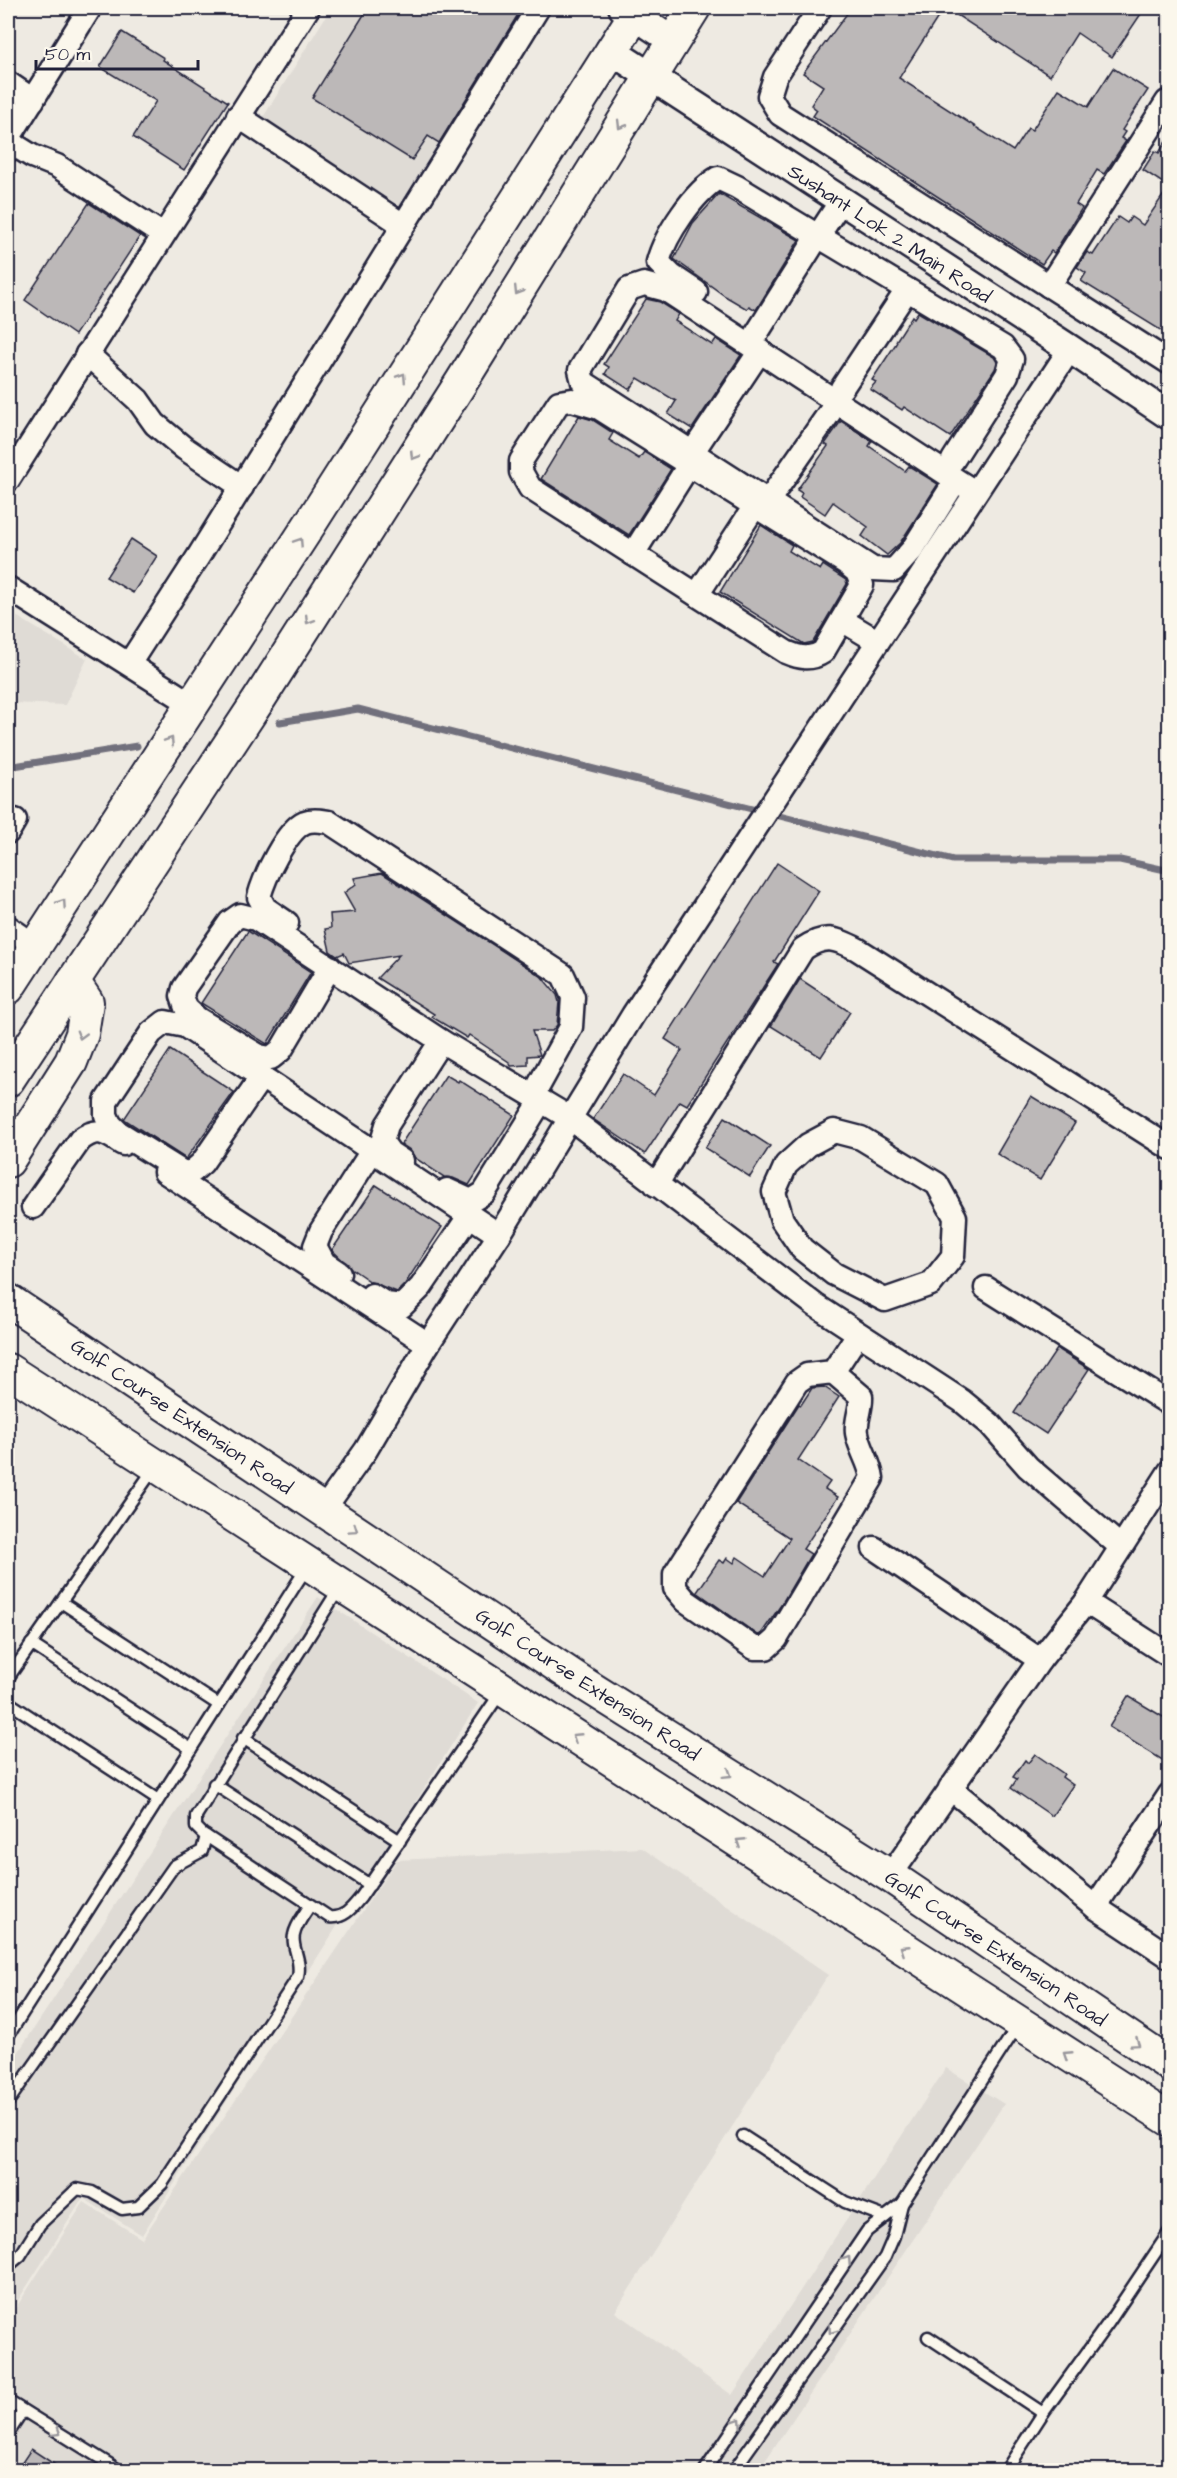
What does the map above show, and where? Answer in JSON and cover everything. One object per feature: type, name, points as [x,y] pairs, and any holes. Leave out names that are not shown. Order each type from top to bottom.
[{"type":"main road","points":[[8,1080],[264,691],[462,381],[694,8]]},
{"type":"main road","points":[[8,988],[310,524],[610,50],[632,10]]},
{"type":"main road","points":[[8,1161],[71,1062],[82,1034],[87,1002],[73,981]]},
{"type":"main road","points":[[8,1274],[33,1303],[36,1319]]},
{"type":"main road","name":"Golf Course Extension Road","points":[[8,1300],[586,1685],[890,1876],[1170,2065]]},
{"type":"main road","points":[[10,1374],[1170,2120]]},
{"type":"street","points":[[90,8],[8,140],[32,156],[57,166],[163,235]]},
{"type":"street","points":[[8,480],[308,8]]},
{"type":"street","points":[[129,664],[242,487],[538,8]]},
{"type":"street","points":[[820,8],[776,77],[769,96],[780,114],[1170,363]]},
{"type":"street","points":[[632,10],[672,41]]},
{"type":"street","name":"Sushant Lok 2 Main Road","points":[[610,50],[652,75],[732,131],[1170,416]]},
{"type":"street","points":[[8,83],[33,99]]},
{"type":"street","points":[[1050,286],[1167,102]]},
{"type":"street","points":[[238,116],[403,225]]},
{"type":"street","points":[[759,342],[672,276],[658,262],[663,244],[705,186],[718,178],[737,187],[1003,346],[1012,359],[1007,375],[955,470],[912,550],[894,570],[873,569],[691,459],[583,382],[580,370],[629,288],[644,284],[666,290],[759,342],[955,470],[979,486]]},
{"type":"street","points":[[633,554],[691,459],[818,236],[841,201]]},
{"type":"street","points":[[697,595],[840,395],[907,290]]},
{"type":"street","points":[[324,1509],[366,1450],[428,1344],[499,1235],[633,1015],[1070,349]]},
{"type":"street","points":[[87,354],[138,400],[155,424],[184,448],[242,487]]},
{"type":"street","points":[[691,459],[598,408],[572,400],[559,402],[521,461],[521,472],[530,488],[786,652],[807,658],[815,657],[823,652],[862,585],[857,572],[846,563],[761,503]]},
{"type":"street","points":[[8,588],[193,705]]},
{"type":"street","points":[[842,620],[877,641]]},
{"type":"street","points":[[441,1041],[387,1125],[382,1142],[390,1153],[457,1196],[471,1201],[484,1193],[540,1093],[571,1027],[573,998],[563,975],[329,822],[316,820],[304,822],[290,836],[264,878],[259,897],[264,908],[540,1093],[573,1113],[656,1185],[815,1305],[962,1401],[990,1424],[1028,1467],[1121,1547]]},
{"type":"street","points":[[330,967],[281,1050],[271,1058],[259,1056],[198,1019],[186,1008],[182,996],[184,988],[230,922],[240,915],[256,919],[330,967],[441,1041],[540,1093]]},
{"type":"street","points":[[8,927],[34,945]]},
{"type":"street","points":[[656,1185],[803,949],[818,938],[838,940],[857,949],[1170,1148]]},
{"type":"street","points":[[262,1076],[202,1163],[193,1172],[184,1173],[128,1138],[110,1124],[106,1115],[106,1101],[151,1033],[165,1022],[185,1026],[262,1076],[499,1235]]},
{"type":"street","points":[[33,1207],[80,1140],[89,1133],[104,1131],[428,1344]]},
{"type":"street","points":[[834,1131],[861,1138],[937,1184],[956,1216],[953,1256],[931,1284],[885,1300],[834,1274],[802,1249],[782,1220],[774,1192],[786,1165],[808,1145],[834,1131]]},
{"type":"street","points":[[372,1151],[321,1231],[315,1246],[324,1263],[386,1304],[402,1306],[421,1287],[470,1215]]},
{"type":"street","points":[[815,1305],[834,1274]]},
{"type":"street","points":[[986,1288],[1170,1404]]},
{"type":"street","points":[[832,1372],[861,1396],[862,1408],[856,1431],[871,1468],[872,1478],[776,1639],[766,1648],[754,1647],[686,1601],[675,1588],[675,1574],[797,1382],[807,1375],[832,1372],[858,1334]]},
{"type":"street","points":[[890,1876],[1040,1660],[1086,1602],[1170,1472]]},
{"type":"street","points":[[874,1548],[1040,1660]]},
{"type":"street","points":[[1086,1602],[1170,1656]]},
{"type":"street","points":[[950,1788],[1095,1907],[1170,1957]]},
{"type":"street","points":[[1095,1907],[1170,1794]]},
{"type":"lane","points":[[8,1678],[156,1466]]},
{"type":"lane","points":[[8,2036],[309,1565]]},
{"type":"lane","points":[[341,1585],[196,1816],[196,1827],[206,1836],[310,1905],[329,1917],[338,1918],[351,1910],[502,1689]]},
{"type":"lane","points":[[61,1602],[219,1705]]},
{"type":"lane","points":[[31,1644],[191,1749]]},
{"type":"lane","points":[[8,1702],[158,1800]]},
{"type":"lane","points":[[243,1738],[400,1841]]},
{"type":"lane","points":[[214,1784],[370,1885]]},
{"type":"lane","points":[[8,2102],[174,1866],[202,1851],[206,1836]]},
{"type":"lane","points":[[8,2266],[20,2256],[40,2224],[78,2189],[92,2192],[122,2210],[138,2207],[162,2184],[298,1977],[300,1965],[293,1936],[310,1905]]},
{"type":"lane","points":[[734,2470],[885,2257],[894,2236],[902,2204],[1019,2024]]},
{"type":"lane","points":[[744,2136],[845,2202],[885,2217]]},
{"type":"lane","points":[[705,2470],[867,2231],[902,2204]]},
{"type":"lane","points":[[1006,2470],[1170,2230]]},
{"type":"lane","points":[[928,2337],[1043,2413]]},
{"type":"lane","points":[[8,2401],[119,2470]]},
{"type":"lane","points":[[8,2434],[23,2411]]},
{"type":"shaded area","points":[[331,8],[553,8],[421,219],[262,119]]},
{"type":"shaded area","points":[[8,611],[87,659],[65,705],[8,703]]},
{"type":"shaded area","points":[[318,1597],[478,1703],[142,2235],[83,2198],[8,2316],[8,2068]]},
{"type":"shaded area","points":[[642,1848],[828,1975],[615,2312],[732,2395],[946,2068],[1004,2104],[759,2470],[8,2470],[8,2320],[84,2202],[142,2239],[397,1860]]},
{"type":"building","points":[[368,8],[522,8],[439,143],[428,136],[412,160],[312,98]]},
{"type":"building","points":[[851,8],[944,8],[899,78],[1013,151],[1028,128],[1032,130],[1059,89],[1088,107],[1113,68],[1148,90],[1122,130],[1125,132],[1121,138],[1126,141],[1104,174],[1097,170],[1076,204],[1082,208],[1054,253],[1051,251],[1042,264],[813,116],[817,110],[811,105],[823,86],[803,73]]},
{"type":"building","points":[[946,8],[1145,8],[1112,57],[1077,33],[1050,76]]},
{"type":"building","points":[[122,32],[228,102],[184,170],[133,137],[156,101],[100,67]]},
{"type":"building","points":[[1170,135],[1170,336],[1081,281],[1086,273],[1077,267],[1087,252],[1093,255],[1118,217],[1127,223],[1131,217],[1143,225],[1169,187],[1143,170],[1155,151],[1159,153]]},
{"type":"building","points":[[719,194],[799,240],[756,310],[749,306],[747,309],[725,296],[674,259],[693,223]]},
{"type":"building","points":[[89,203],[140,236],[75,335],[25,300]]},
{"type":"building","points":[[646,299],[660,302],[679,314],[675,321],[712,345],[716,339],[741,355],[692,429],[668,414],[676,401],[638,378],[630,390],[605,374],[609,367],[604,364]]},
{"type":"building","points":[[918,312],[994,357],[997,362],[995,369],[950,437],[904,407],[902,410],[870,389],[876,382],[872,380],[896,341],[912,316],[914,318]]},
{"type":"building","points":[[579,416],[593,420],[613,433],[609,440],[639,459],[644,452],[671,469],[629,535],[541,479]]},
{"type":"building","points":[[841,421],[872,441],[869,446],[905,471],[909,466],[938,484],[900,543],[887,555],[862,536],[868,527],[833,502],[825,514],[800,497],[802,493],[797,490],[828,446],[825,444]]},
{"type":"building","points":[[761,525],[792,545],[789,551],[820,570],[823,565],[846,580],[847,584],[813,642],[804,644],[720,592]]},
{"type":"building","points":[[131,539],[157,556],[133,593],[106,577]]},
{"type":"building","points":[[777,863],[819,891],[774,962],[778,964],[687,1105],[680,1101],[645,1154],[593,1119],[623,1074],[654,1095],[682,1050],[665,1039]]},
{"type":"building","points":[[382,873],[541,976],[557,995],[559,1002],[557,1025],[552,1031],[532,1031],[540,1055],[528,1056],[528,1065],[511,1066],[509,1062],[469,1035],[467,1038],[432,1017],[434,1014],[377,978],[399,955],[349,963],[344,953],[337,956],[330,951],[325,929],[331,928],[330,914],[355,912],[344,893],[356,884],[354,878]]},
{"type":"building","points":[[248,931],[311,972],[267,1044],[201,1003]]},
{"type":"building","points":[[800,979],[850,1012],[821,1057],[771,1026]]},
{"type":"building","points":[[170,1050],[234,1092],[186,1159],[124,1119]]},
{"type":"building","points":[[446,1075],[458,1082],[459,1080],[514,1115],[469,1185],[444,1177],[415,1158],[410,1150],[401,1144]]},
{"type":"building","points":[[1031,1096],[1075,1123],[1040,1180],[997,1154]]},
{"type":"building","points":[[725,1117],[770,1146],[750,1177],[705,1148]]},
{"type":"building","points":[[376,1185],[442,1227],[405,1284],[397,1292],[371,1282],[352,1269],[332,1250]]},
{"type":"building","points":[[1057,1349],[1089,1369],[1046,1434],[1014,1413]]},
{"type":"building","points":[[824,1387],[839,1397],[798,1460],[830,1482],[825,1489],[838,1497],[803,1549],[811,1554],[781,1605],[758,1635],[697,1592],[719,1560],[724,1563],[727,1558],[734,1563],[737,1557],[765,1576],[790,1538],[736,1503],[799,1404],[801,1405],[812,1388]]},
{"type":"building","points":[[1128,1696],[1170,1721],[1170,1751],[1164,1761],[1109,1727]]},
{"type":"building","points":[[1035,1754],[1064,1774],[1062,1777],[1073,1785],[1052,1816],[1011,1788],[1017,1779],[1013,1777],[1025,1760],[1028,1763]]},
{"type":"building","points":[[31,2449],[63,2470],[17,2470]]},
{"type":"waterway","points":[[280,722],[358,709],[953,860],[1120,860],[1170,871]]},
{"type":"waterway","points":[[8,767],[137,746]]}]
